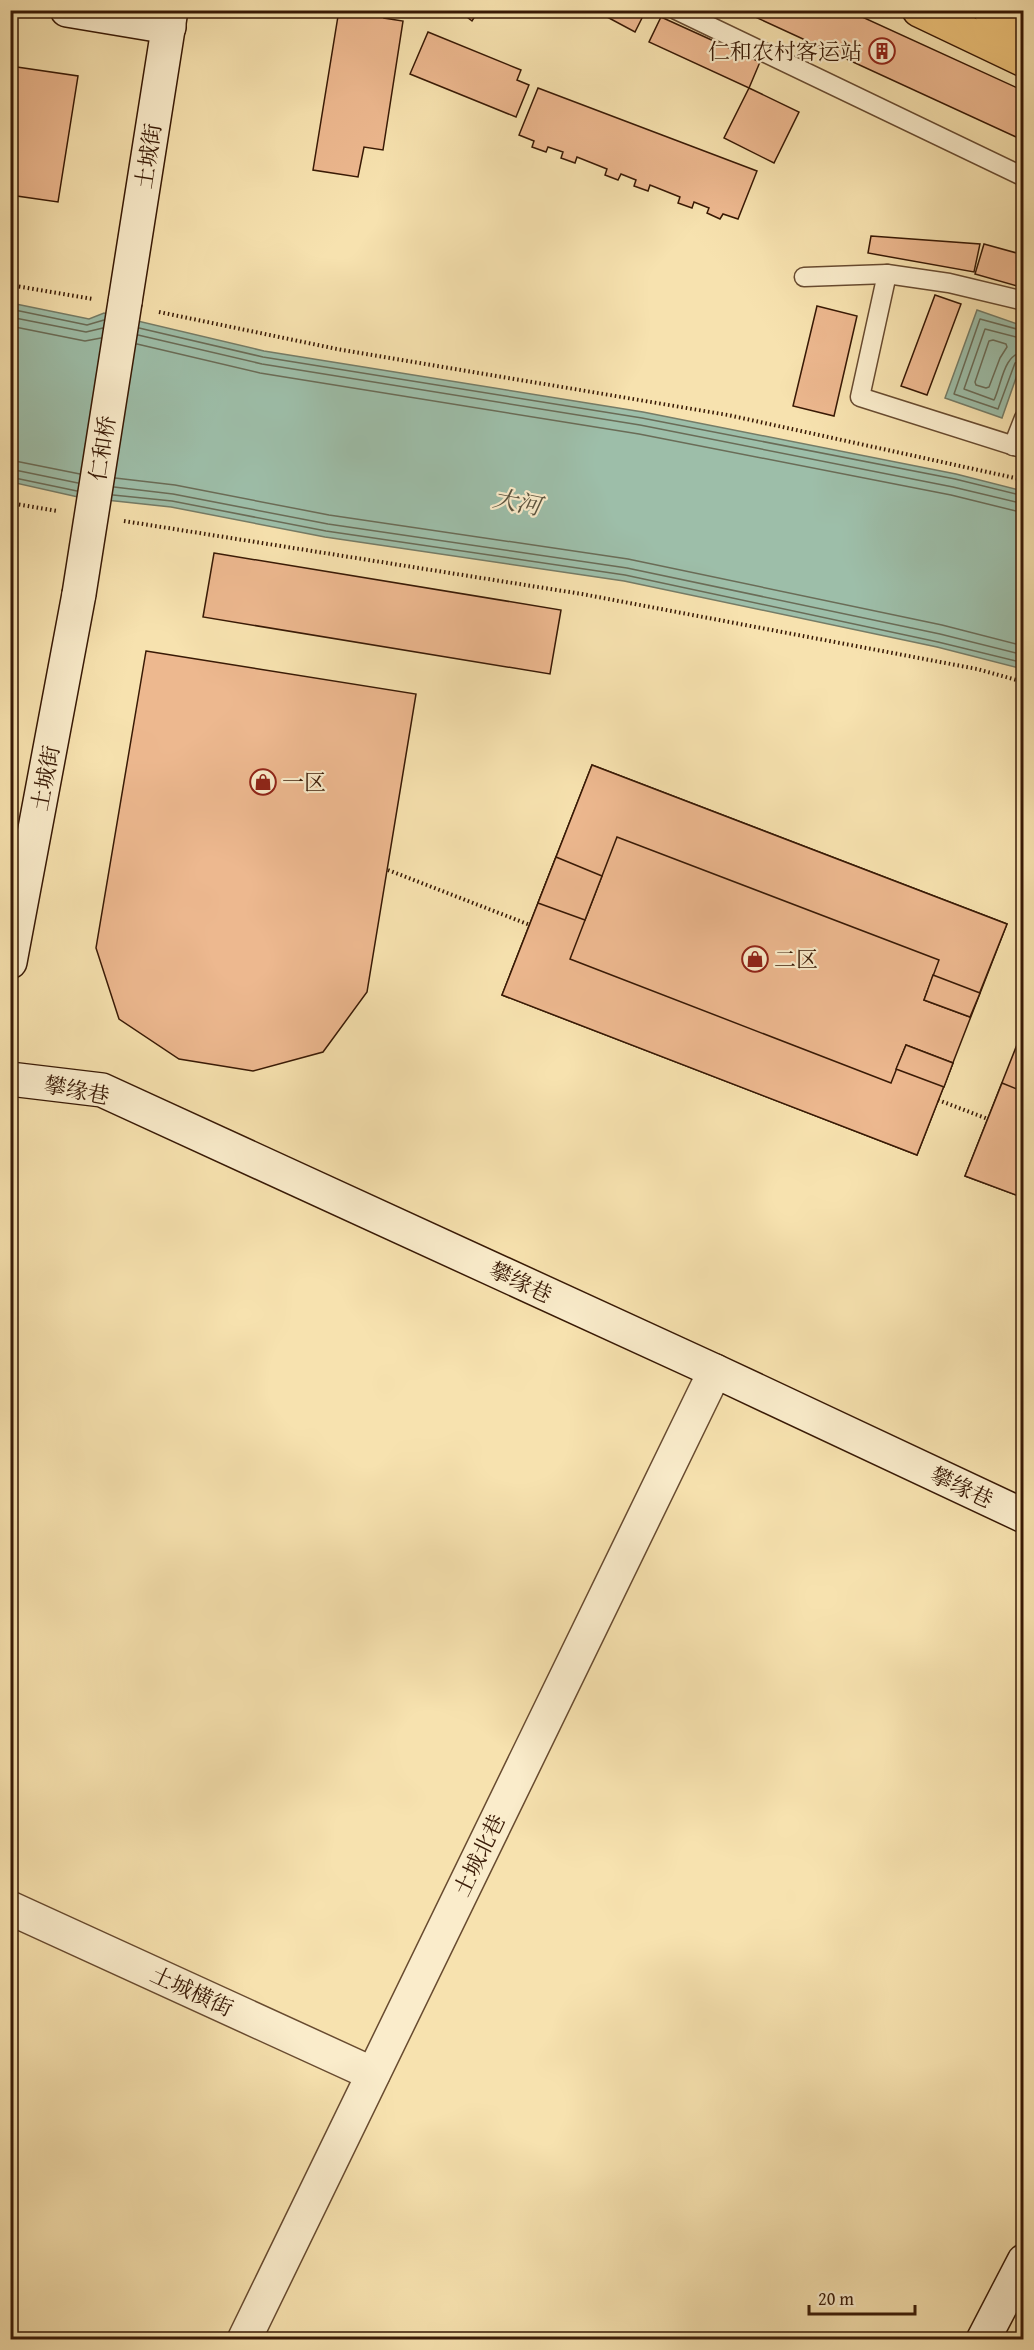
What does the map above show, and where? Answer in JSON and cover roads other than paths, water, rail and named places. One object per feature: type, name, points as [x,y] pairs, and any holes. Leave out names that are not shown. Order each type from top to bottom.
[{"type":"main road","points":[[919,10],[1023,60]]},
{"type":"main road","points":[[990,10],[1023,26]]},
{"type":"street","points":[[67,10],[170,19]]},
{"type":"street","name":"土城街","points":[[124,304],[170,19]]},
{"type":"street","name":"仁和桥","points":[[79,594],[124,304]]},
{"type":"street","name":"土城街","points":[[10,962],[79,594]]},
{"type":"street","name":"攀缘巷","points":[[10,1079],[102,1090],[715,1371],[1023,1516]]},
{"type":"street","name":"土城北巷","points":[[244,2340],[715,1371]]},
{"type":"street","name":"土城横街","points":[[10,1908],[373,2074]]},
{"type":"street","points":[[983,2340],[1023,2261]]},
{"type":"lane","points":[[675,10],[1023,177]]},
{"type":"lane","points":[[887,274],[860,397],[1018,447],[1023,418]]},
{"type":"lane","points":[[804,277],[887,274],[949,283],[1023,301]]},
{"type":"water","name":"大河","points":[[11,303],[89,319],[104,313],[264,351],[643,412],[956,474],[1023,491],[1023,669],[937,647],[624,581],[325,537],[171,507],[78,497],[11,482]]},
{"type":"water","points":[[977,310],[1023,326],[1023,358],[1002,418],[945,398]]},
{"type":"place","name":"仁和农村客运站","points":[[882,51]]},
{"type":"place","name":"一区","points":[[263,782]]},
{"type":"place","name":"二区","points":[[755,959]]}]
